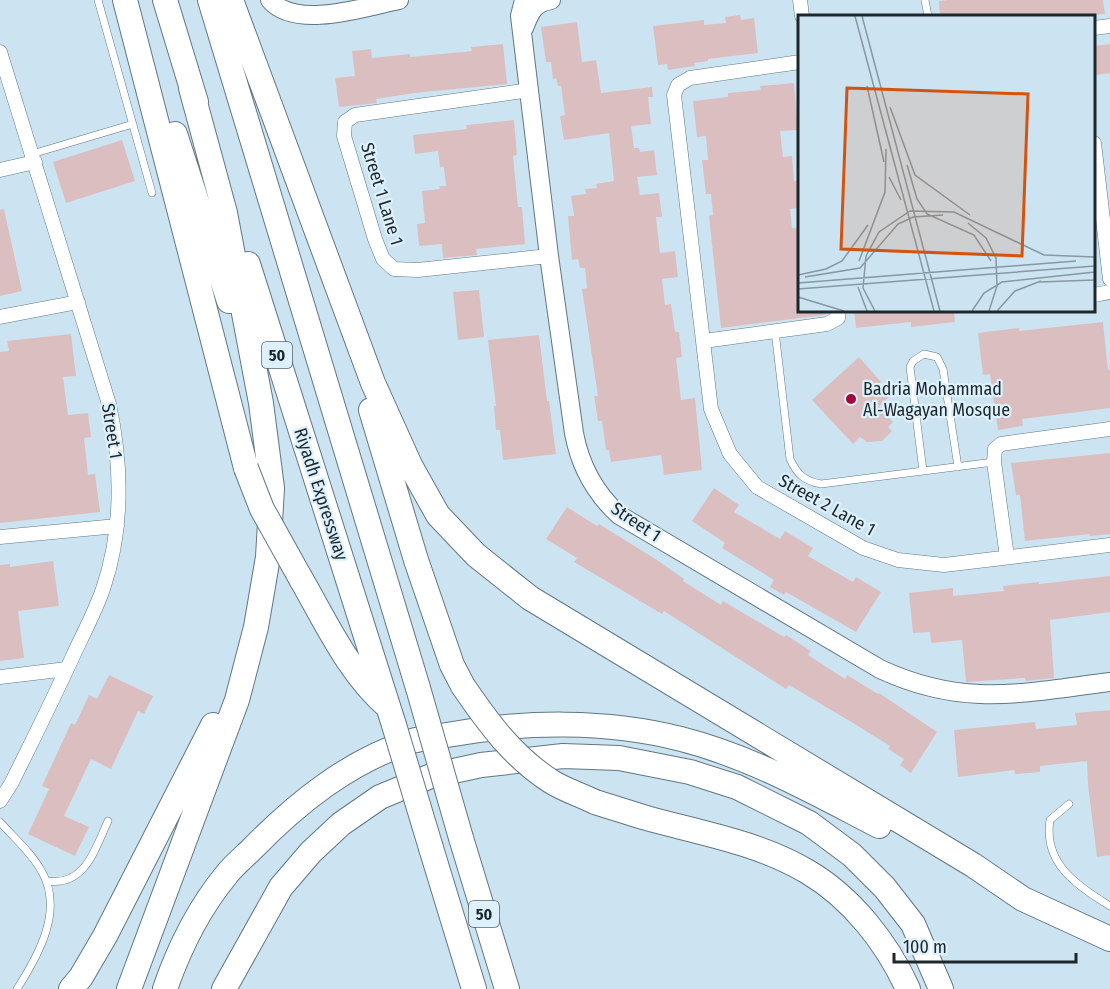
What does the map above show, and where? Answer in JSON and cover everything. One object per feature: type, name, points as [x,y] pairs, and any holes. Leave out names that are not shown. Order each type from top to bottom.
[{"type":"highway","points":[[127,0],[137,14],[261,404]]},
{"type":"highway","points":[[127,0],[246,468],[262,508],[355,672],[392,717]]},
{"type":"highway","name":"Riyadh Expressway","points":[[165,0],[392,717],[474,989]]},
{"type":"highway","name":"Riyadh Expressway","points":[[210,0],[507,989]]},
{"type":"highway","points":[[231,0],[373,383],[410,465],[438,515],[476,555],[530,598],[973,865],[1010,891]]},
{"type":"highway","points":[[130,985],[237,700],[256,627],[268,557],[272,488],[261,404],[225,213],[191,88]]},
{"type":"highway","points":[[331,274],[416,560],[452,665],[463,686],[487,721],[517,756],[554,783],[595,801],[643,817],[771,853],[808,872],[844,900],[873,930],[892,958],[908,989]]},
{"type":"highway","points":[[71,989],[81,977],[105,936],[140,870],[218,717],[256,627]]},
{"type":"highway","points":[[165,989],[176,956],[192,926],[226,875],[274,826],[321,787],[369,758],[413,741],[479,729],[551,725],[618,727],[681,739],[742,759],[799,784],[968,873],[1110,939]]},
{"type":"highway","points":[[224,989],[281,887],[311,852],[341,824],[380,797],[431,776],[481,765],[563,756],[619,758],[690,772],[737,787],[809,823],[852,855],[885,888],[913,924],[941,989]]},
{"type":"street","points":[[270,0],[276,8],[302,15],[332,14],[399,0]]},
{"type":"street","name":"Street 1","points":[[524,0],[520,16],[524,30],[549,256],[576,448],[594,488],[618,515],[880,669],[917,685],[953,693],[990,696],[1110,682]]},
{"type":"street","points":[[524,30],[532,9],[538,3],[551,0]]},
{"type":"street","points":[[800,0],[802,15]]},
{"type":"street","points":[[1095,28],[1110,26]]},
{"type":"street","name":"Street 1","points":[[0,52],[113,422],[119,478],[117,526],[103,590],[11,784],[0,801]]},
{"type":"street","name":"Street 2 Lane 1","points":[[798,62],[690,78],[678,85],[674,95],[711,409],[730,454],[757,487],[863,548],[898,560],[944,565],[1110,545]]},
{"type":"street","name":"Street 1 Lane 1","points":[[530,90],[355,115],[345,122],[345,136],[375,239],[383,259],[394,268],[418,270],[549,256]]},
{"type":"street","points":[[1095,147],[1105,200],[1110,279]]},
{"type":"street","points":[[0,170],[33,158]]},
{"type":"street","points":[[1095,294],[1110,292]]},
{"type":"street","points":[[0,317],[78,302]]},
{"type":"street","points":[[704,341],[827,324],[838,318],[837,312]]},
{"type":"street","points":[[1007,557],[994,462],[995,449],[1001,444],[1110,429]]},
{"type":"street","points":[[0,537],[117,526]]},
{"type":"street","points":[[0,676],[67,669]]},
{"type":"lane","points":[[98,0],[152,193]]},
{"type":"lane","points":[[925,0],[928,15]]},
{"type":"lane","points":[[33,158],[133,124]]},
{"type":"lane","points":[[775,332],[790,459],[801,477],[811,483],[821,484],[994,462]]},
{"type":"lane","points":[[923,471],[910,367],[918,356],[924,354],[937,357],[943,369],[958,467]]},
{"type":"lane","points":[[1069,804],[1050,820],[1048,831],[1050,849],[1061,868],[1092,895],[1110,906]]},
{"type":"lane","points":[[46,881],[69,879],[83,870],[108,821]]},
{"type":"lane","points":[[0,822],[35,862],[46,881],[51,906],[46,930],[33,962],[17,989]]},
{"type":"building","points":[[1103,0],[1105,14],[940,15],[939,1]]},
{"type":"building","points":[[740,15],[741,20],[754,18],[758,53],[708,59],[708,61],[694,63],[695,66],[668,70],[667,64],[658,65],[653,26],[704,20],[704,25],[726,23],[725,17]]},
{"type":"building","points":[[577,22],[582,62],[596,60],[601,93],[652,87],[653,97],[648,97],[651,124],[631,126],[634,148],[639,148],[640,152],[654,150],[657,175],[637,177],[640,195],[659,193],[662,217],[656,217],[660,253],[675,251],[678,277],[662,279],[665,305],[671,304],[675,332],[679,332],[682,357],[676,358],[681,400],[695,398],[702,470],[664,475],[661,455],[611,462],[609,450],[606,450],[602,421],[598,421],[594,396],[598,396],[582,289],[587,288],[585,268],[580,268],[578,259],[572,260],[568,216],[574,216],[571,196],[586,194],[585,189],[597,188],[596,184],[614,181],[609,133],[564,140],[560,116],[565,115],[561,86],[558,86],[556,78],[553,79],[551,62],[546,62],[541,27]]},
{"type":"building","points":[[503,44],[507,84],[414,93],[376,99],[377,103],[339,107],[335,78],[355,76],[352,51],[371,49],[372,58],[410,54],[410,57],[472,51],[471,47]]},
{"type":"building","points":[[1110,44],[1110,73],[1096,75],[1095,46]]},
{"type":"building","points":[[794,83],[798,130],[780,131],[783,157],[792,156],[794,181],[798,181],[798,208],[790,209],[792,228],[798,228],[798,312],[829,313],[721,328],[709,216],[713,215],[711,194],[706,194],[702,160],[708,160],[706,136],[697,137],[693,101],[728,97],[728,93],[761,90],[760,86]]},
{"type":"building","points":[[514,120],[517,155],[513,156],[518,207],[522,207],[525,244],[476,249],[477,255],[443,258],[442,244],[419,246],[417,224],[425,223],[422,191],[446,186],[444,167],[440,167],[438,151],[415,154],[413,135],[467,129],[466,125]]},
{"type":"building","points":[[122,140],[135,181],[66,203],[53,162]]},
{"type":"building","points":[[4,209],[22,291],[0,296],[0,210]]},
{"type":"building","points":[[479,290],[484,337],[458,340],[453,292]]},
{"type":"building","points":[[854,312],[954,312],[955,322],[911,327],[911,322],[856,328]]},
{"type":"building","points":[[1103,322],[1108,370],[1110,369],[1110,408],[1022,419],[1023,426],[998,430],[990,374],[983,375],[978,333]]},
{"type":"building","points":[[71,334],[76,376],[63,377],[68,415],[88,413],[91,437],[84,438],[88,475],[95,474],[100,512],[0,523],[0,352],[9,351],[7,341]]},
{"type":"building","points":[[539,335],[556,454],[503,460],[500,430],[496,430],[494,406],[496,406],[488,340]]},
{"type":"building","name":"Badria Mohammad Al-Wagayan Mosque","points":[[859,357],[881,382],[879,385],[889,397],[879,406],[893,422],[888,427],[892,431],[882,441],[867,442],[860,437],[853,444],[812,400]]},
{"type":"building","points":[[1110,453],[1110,534],[1025,541],[1020,495],[1016,495],[1011,463]]},
{"type":"building","points":[[714,488],[739,505],[734,512],[780,539],[785,531],[813,548],[808,556],[853,582],[856,577],[881,592],[856,632],[786,592],[784,595],[770,587],[774,580],[722,548],[725,543],[692,521]]},
{"type":"building","points":[[567,507],[657,560],[684,579],[683,581],[721,605],[723,601],[784,637],[786,635],[811,651],[808,655],[845,679],[847,675],[879,693],[937,732],[911,773],[900,765],[904,759],[888,749],[890,746],[789,685],[786,689],[664,611],[662,614],[574,562],[577,558],[546,539]]},
{"type":"building","points":[[53,561],[59,606],[18,611],[24,658],[0,661],[0,565],[10,564],[10,567]]},
{"type":"building","points":[[1110,576],[1110,612],[1050,620],[1054,678],[966,682],[962,640],[931,643],[930,632],[913,633],[909,593],[953,588],[953,596],[1004,591],[1003,586]]},
{"type":"building","points":[[109,675],[153,696],[144,714],[138,711],[111,769],[91,759],[64,816],[89,827],[75,856],[28,834],[49,789],[42,786],[71,723],[75,725],[89,695],[97,699]]},
{"type":"building","points":[[1110,710],[1110,855],[1097,857],[1087,761],[1040,766],[1040,772],[1015,774],[1014,770],[958,777],[954,730],[1035,722],[1036,729],[1077,725],[1075,713]]},
{"type":"place","name":"Badria Mohammad Al-Wagayan Mosque","points":[[851,399]]}]
